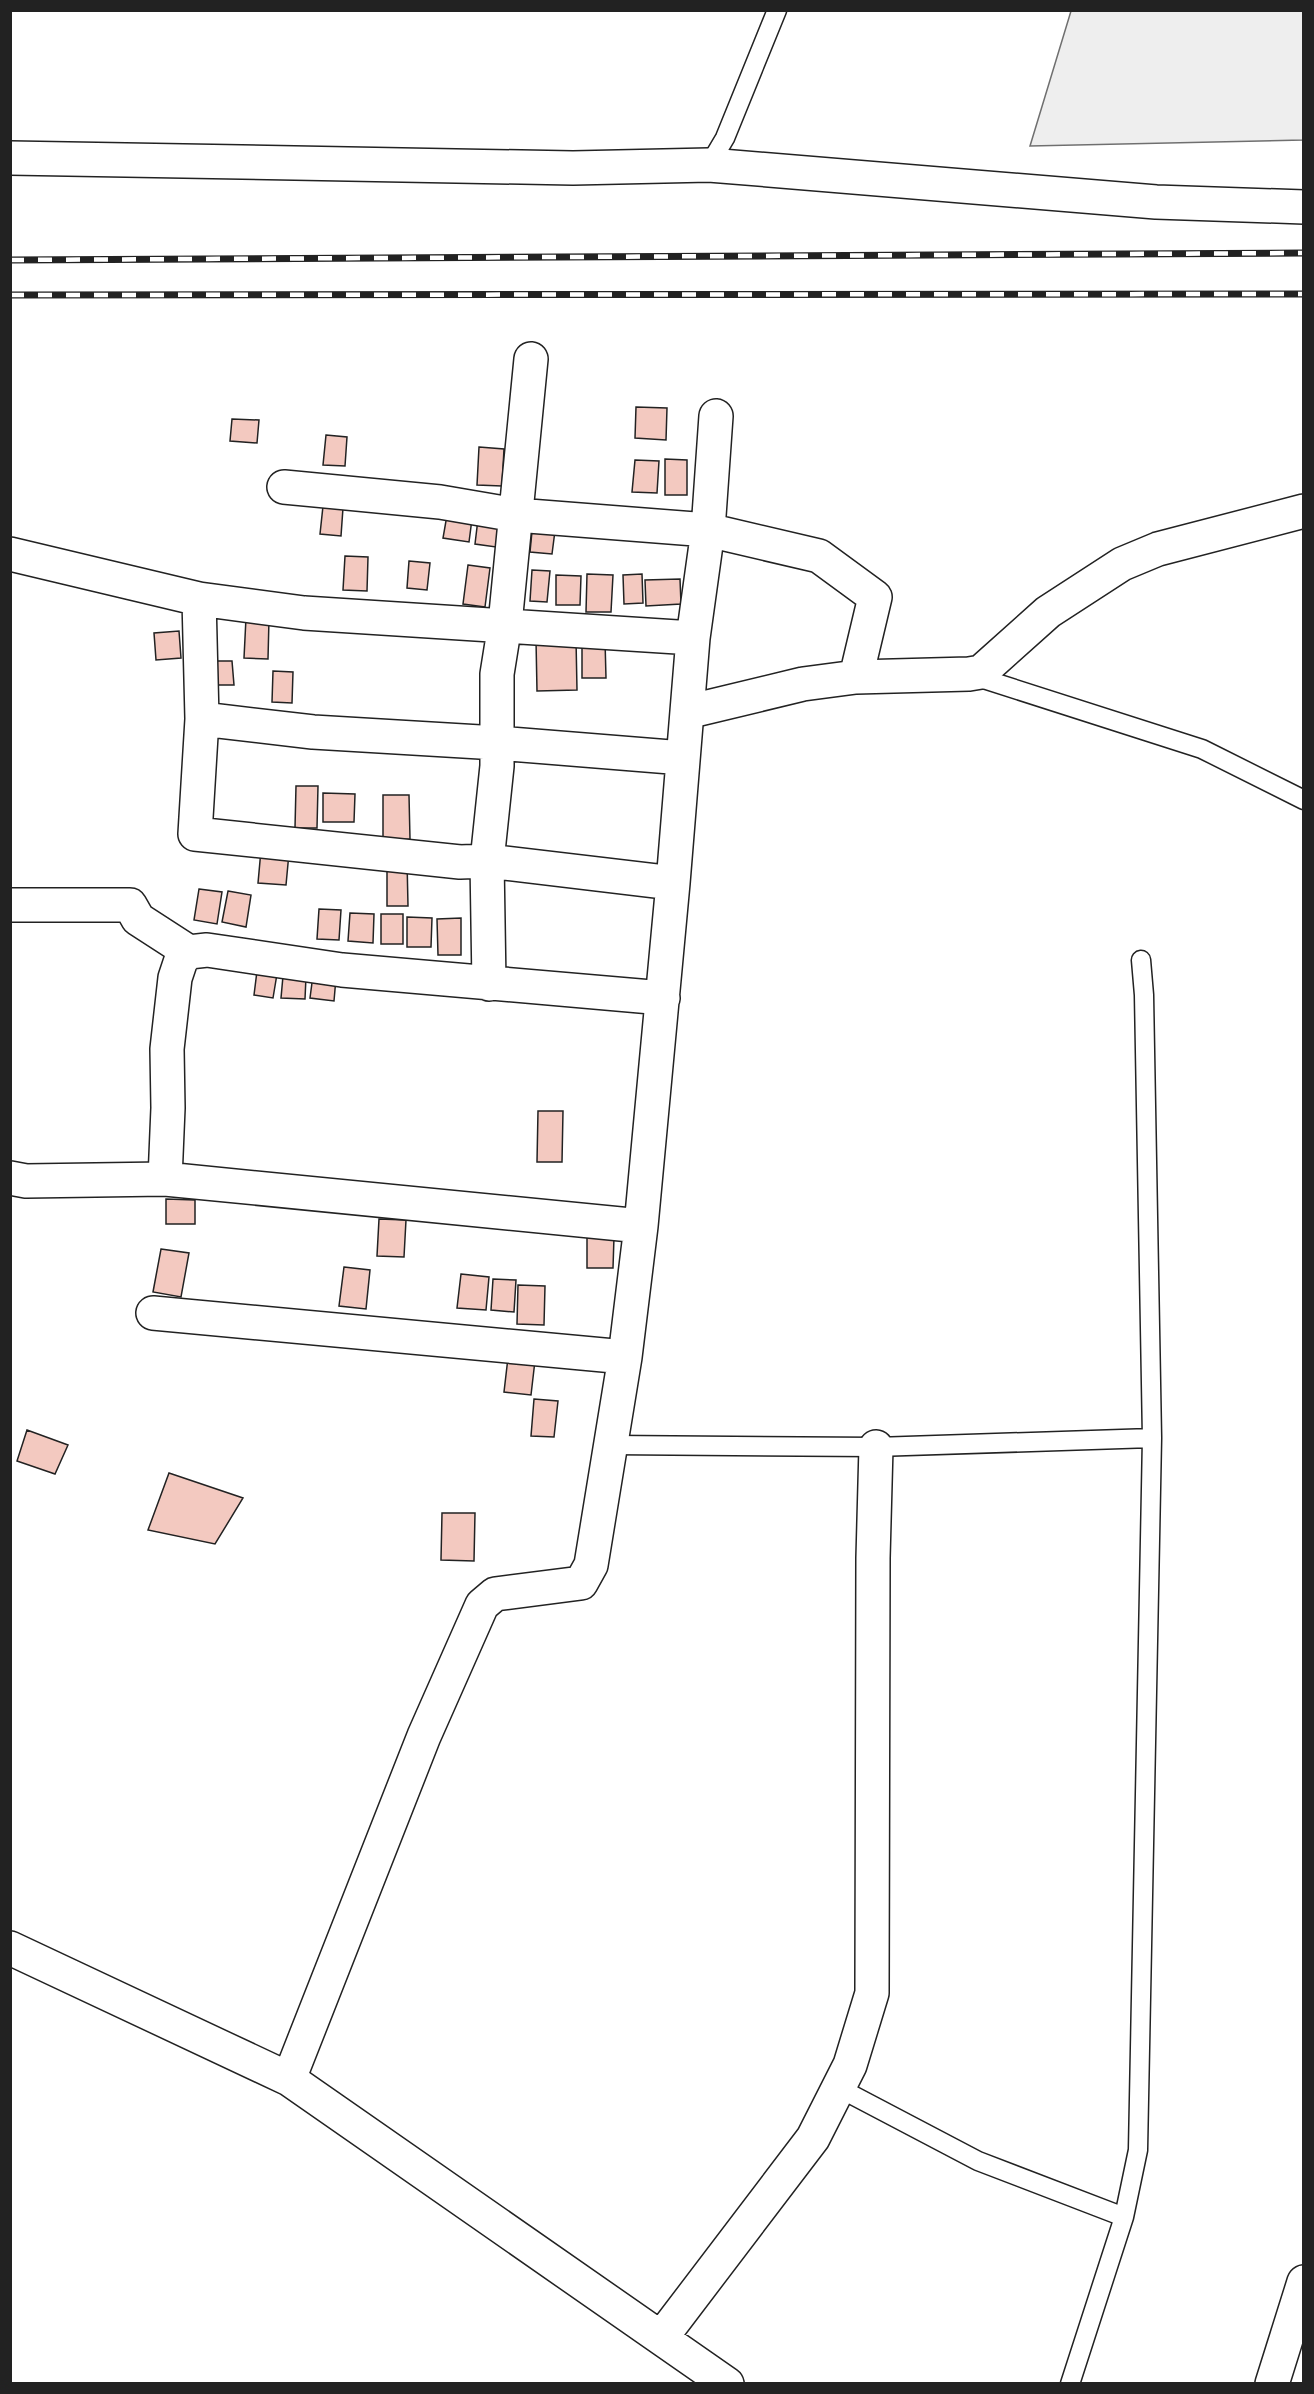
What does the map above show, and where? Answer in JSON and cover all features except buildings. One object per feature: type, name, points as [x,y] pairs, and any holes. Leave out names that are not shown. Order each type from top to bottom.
[{"type":"street","points":[[10,158],[573,168],[710,165],[1156,202],[1304,207]]},
{"type":"street","points":[[489,984],[487,861],[497,743],[497,674],[505,624],[531,359]]},
{"type":"street","points":[[289,2079],[424,1736],[482,1605],[495,1594],[581,1583],[591,1565],[626,1357],[641,1226],[663,998],[693,638],[708,530],[716,416]]},
{"type":"street","points":[[284,487],[440,502],[516,515],[708,530],[819,556],[875,597],[856,677]]},
{"type":"street","points":[[687,712],[803,684],[856,677],[981,672],[1048,612],[1122,564],[1158,549],[1304,511]]},
{"type":"street","points":[[10,554],[199,599],[304,613],[505,624],[693,638]]},
{"type":"street","points":[[199,599],[202,718],[195,834],[448,861],[487,861],[673,883]]},
{"type":"street","points":[[202,718],[313,732],[497,743],[683,758]]},
{"type":"street","points":[[10,905],[130,905],[138,919],[189,952]]},
{"type":"street","points":[[165,1179],[168,1108],[167,1049],[175,978],[181,960],[189,952],[207,950],[342,970],[663,998]]},
{"type":"street","points":[[10,1178],[26,1181],[165,1179],[641,1226]]},
{"type":"street","points":[[153,1313],[626,1357]]},
{"type":"street","points":[[661,2338],[813,2138],[850,2065],[872,1993],[873,1558],[876,1447]]},
{"type":"street","points":[[10,1948],[289,2079],[727,2384]]},
{"type":"street","points":[[1272,2384],[1304,2282]]},
{"type":"lane","points":[[710,165],[725,138],[777,10]]},
{"type":"lane","points":[[969,674],[1202,749],[1304,800]]},
{"type":"lane","points":[[1070,2384],[1124,2217],[1138,2150],[1152,1438],[1144,995],[1141,960]]},
{"type":"lane","points":[[611,1445],[876,1447],[1152,1438]]},
{"type":"lane","points":[[839,2088],[978,2160],[1124,2217]]},
{"type":"shaded area","points":[[1071,11],[1303,11],[1303,140],[1030,146]]},
{"type":"railway","points":[[10,260],[1304,253]]},
{"type":"railway","points":[[10,295],[1304,294]]}]
